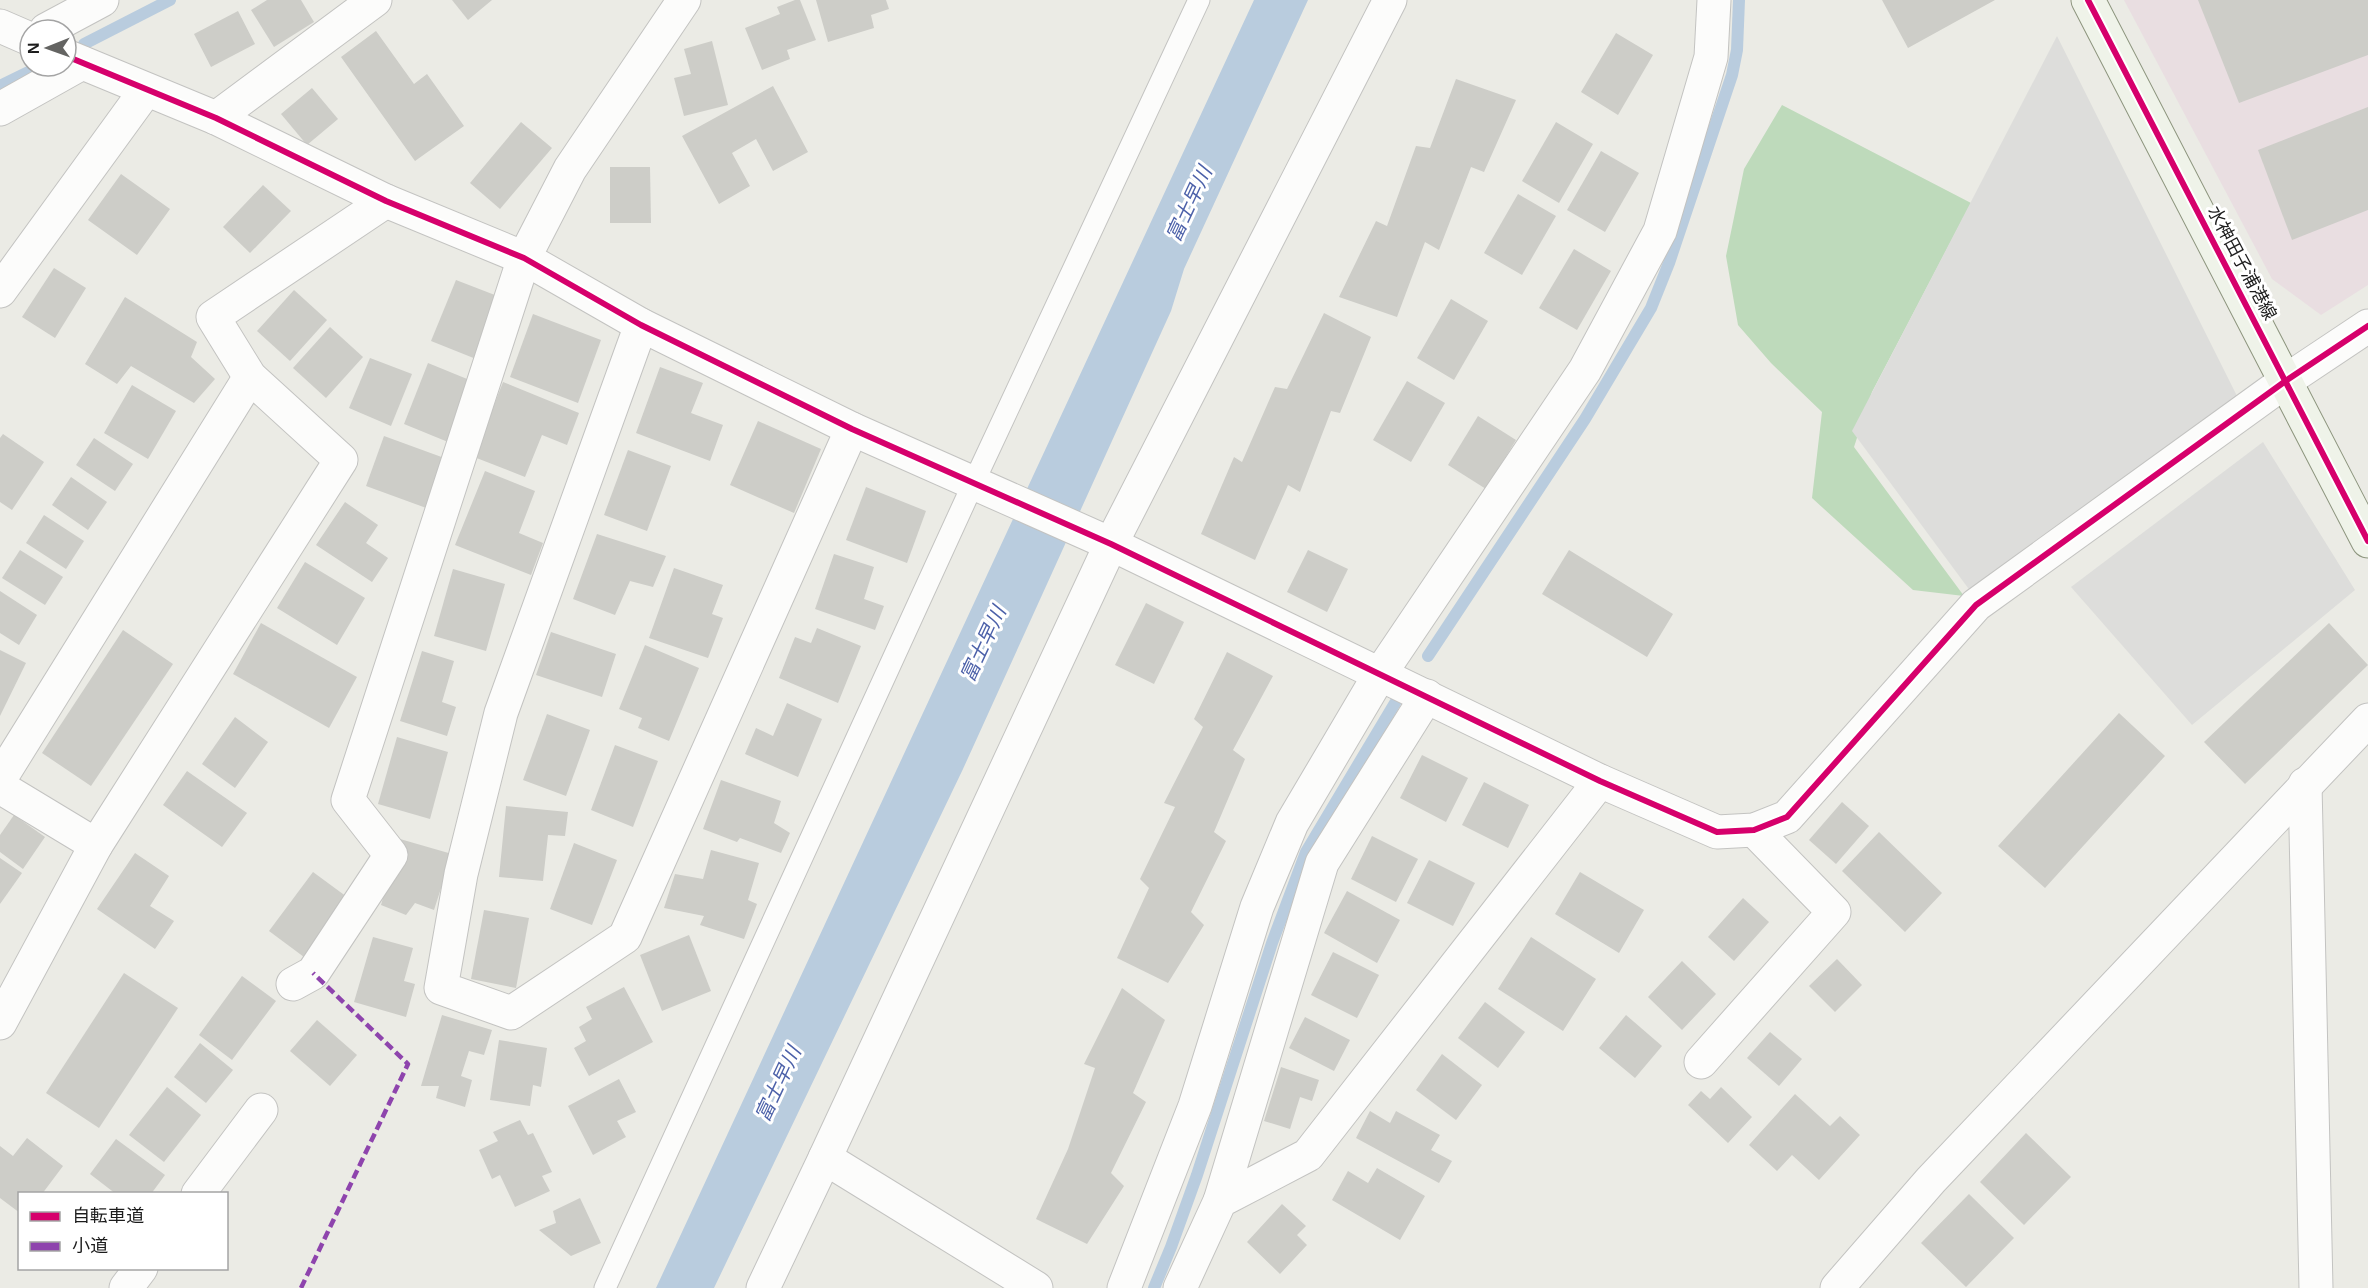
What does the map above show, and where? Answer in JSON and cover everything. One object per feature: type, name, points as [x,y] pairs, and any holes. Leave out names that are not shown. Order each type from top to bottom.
[{"type":"main road","name":"水神田子浦港線","points":[[2088,0],[2287,380],[2368,541]]},
{"type":"street","points":[[68,18],[102,0]]},
{"type":"street","points":[[216,118],[375,0]]},
{"type":"street","points":[[293,984],[313,973],[391,855],[348,800],[524,258],[570,169],[684,0]]},
{"type":"street","points":[[763,1288],[825,1158],[1100,539],[1390,0]]},
{"type":"street","points":[[1124,1288],[1195,1106],[1261,897],[1292,823],[1380,674],[1585,370],[1660,231],[1711,57],[1714,0]]},
{"type":"street","points":[[78,62],[216,118],[386,201],[524,258],[641,325],[852,429],[1100,539],[1600,781],[1718,831],[1754,830],[1786,817],[1976,605],[2287,380],[2368,326]]},
{"type":"street","points":[[0,109],[47,78]]},
{"type":"street","points":[[0,291],[146,90]]},
{"type":"street","points":[[0,1023],[96,845],[341,460],[250,377],[213,317],[386,201]]},
{"type":"street","points":[[641,325],[501,713],[460,873],[441,988],[511,1013],[625,937],[852,429]]},
{"type":"street","points":[[0,779],[250,377]]},
{"type":"street","points":[[1180,1288],[1220,1201],[1322,863],[1427,696]]},
{"type":"street","points":[[1837,1288],[1932,1180],[2368,720]]},
{"type":"street","points":[[1220,1201],[1308,1155],[1600,781]]},
{"type":"street","points":[[2306,784],[2316,1288]]},
{"type":"street","points":[[0,787],[96,845]]},
{"type":"street","points":[[1701,1062],[1834,912],[1754,830]]},
{"type":"street","points":[[200,1192],[261,1110]]},
{"type":"street","points":[[825,1158],[1036,1288]]},
{"type":"street","points":[[126,1288],[140,1270]]},
{"type":"lane","points":[[605,1288],[984,489],[1199,0]]},
{"type":"shaded area","points":[[2124,0],[2368,0],[2368,285],[2321,315],[2272,279]]},
{"type":"shaded area","points":[[2057,36],[2241,404],[1971,592],[1852,431]]},
{"type":"shaded area","points":[[2263,442],[2355,590],[2192,725],[2071,587]]},
{"type":"green space","points":[[1782,105],[1971,203],[1872,392],[1854,447],[1964,596],[1913,590],[1812,498],[1822,412],[1771,363],[1738,325],[1726,256],[1744,169]]},
{"type":"water","name":"富士早川","points":[[1254,0],[1308,0],[1184,269],[1171,311],[963,769],[714,1288],[656,1288]]},
{"type":"building","points":[[267,0],[301,0],[314,22],[274,47],[251,10]]},
{"type":"building","points":[[452,0],[492,0],[468,20]]},
{"type":"building","points":[[800,0],[816,40],[787,50],[790,59],[762,70],[745,28],[780,14],[777,7]]},
{"type":"building","points":[[816,0],[886,0],[889,9],[871,15],[874,28],[828,42]]},
{"type":"building","points":[[1882,0],[1995,0],[1908,48]]},
{"type":"building","points":[[2198,0],[2368,0],[2368,55],[2239,103]]},
{"type":"building","points":[[238,11],[255,44],[211,67],[194,34]]},
{"type":"building","points":[[376,31],[414,84],[427,74],[464,126],[415,161],[341,57]]},
{"type":"building","points":[[1616,33],[1653,55],[1618,115],[1581,92]]},
{"type":"building","points":[[712,41],[728,105],[684,116],[674,78],[691,74],[684,49]]},
{"type":"building","points":[[1456,79],[1516,100],[1484,172],[1471,167],[1439,250],[1425,242],[1397,317],[1339,297],[1376,221],[1387,226],[1416,146],[1430,148]]},
{"type":"building","points":[[773,86],[808,152],[773,171],[756,139],[732,153],[750,186],[719,204],[682,136]]},
{"type":"building","points":[[312,88],[338,119],[307,145],[281,114]]},
{"type":"building","points":[[2368,107],[2368,210],[2292,240],[2258,150]]},
{"type":"building","points":[[521,122],[552,148],[500,209],[470,183]]},
{"type":"building","points":[[1556,122],[1593,144],[1559,203],[1522,181]]},
{"type":"building","points":[[1601,151],[1639,173],[1605,232],[1567,210]]},
{"type":"building","points":[[610,167],[650,167],[651,223],[610,223]]},
{"type":"building","points":[[121,174],[170,209],[137,255],[88,220]]},
{"type":"building","points":[[263,185],[291,211],[250,253],[223,227]]},
{"type":"building","points":[[1518,194],[1556,216],[1522,275],[1484,253]]},
{"type":"building","points":[[1574,249],[1611,271],[1577,330],[1539,308]]},
{"type":"building","points":[[54,268],[86,288],[55,338],[22,317]]},
{"type":"building","points":[[456,280],[500,297],[476,359],[431,341]]},
{"type":"building","points":[[294,290],[327,320],[290,361],[257,331]]},
{"type":"building","points":[[125,297],[197,342],[191,357],[215,379],[194,403],[131,366],[117,384],[85,364]]},
{"type":"building","points":[[1451,299],[1488,321],[1454,380],[1417,358]]},
{"type":"building","points":[[1324,313],[1371,337],[1340,413],[1331,411],[1300,492],[1288,485],[1255,560],[1201,534],[1234,457],[1242,462],[1275,387],[1287,389]]},
{"type":"building","points":[[533,314],[601,340],[578,403],[510,377]]},
{"type":"building","points":[[330,327],[363,357],[326,398],[293,368]]},
{"type":"building","points":[[370,358],[412,374],[391,426],[349,408]]},
{"type":"building","points":[[428,363],[472,381],[448,442],[404,424]]},
{"type":"building","points":[[660,367],[703,383],[691,413],[723,425],[710,461],[636,433]]},
{"type":"building","points":[[1407,381],[1445,403],[1411,462],[1373,440]]},
{"type":"building","points":[[503,382],[579,413],[567,445],[542,435],[525,477],[474,457]]},
{"type":"building","points":[[132,385],[176,411],[148,459],[104,433]]},
{"type":"building","points":[[1478,416],[1516,440],[1486,489],[1448,465]]},
{"type":"building","points":[[758,421],[821,449],[794,513],[730,485]]},
{"type":"building","points":[[3,434],[44,462],[12,510],[0,502],[0,438]]},
{"type":"building","points":[[384,436],[447,459],[429,509],[366,486]]},
{"type":"building","points":[[94,438],[133,464],[115,491],[76,465]]},
{"type":"building","points":[[628,450],[671,466],[647,531],[604,515]]},
{"type":"building","points":[[485,471],[535,491],[519,533],[543,543],[531,575],[455,545]]},
{"type":"building","points":[[71,477],[107,502],[88,530],[52,505]]},
{"type":"building","points":[[866,487],[926,511],[907,563],[846,540]]},
{"type":"building","points":[[345,502],[378,525],[366,543],[388,558],[372,582],[316,545]]},
{"type":"building","points":[[44,515],[84,541],[66,569],[26,543]]},
{"type":"building","points":[[597,534],[666,556],[653,587],[630,581],[615,615],[573,599]]},
{"type":"building","points":[[20,550],[63,577],[45,605],[2,578]]},
{"type":"building","points":[[1308,550],[1348,569],[1327,612],[1287,592]]},
{"type":"building","points":[[1569,550],[1673,614],[1647,657],[1542,594]]},
{"type":"building","points":[[834,554],[874,567],[864,599],[884,606],[875,630],[815,609]]},
{"type":"building","points":[[305,562],[365,598],[337,645],[277,608]]},
{"type":"building","points":[[674,568],[723,585],[712,614],[723,618],[708,658],[649,638]]},
{"type":"building","points":[[453,569],[505,584],[486,651],[434,636]]},
{"type":"building","points":[[0,591],[37,615],[19,645],[0,633]]},
{"type":"building","points":[[1146,603],[1184,622],[1154,684],[1115,665]]},
{"type":"building","points":[[261,623],[357,677],[329,728],[233,674]]},
{"type":"building","points":[[2329,623],[2368,665],[2245,784],[2204,742]]},
{"type":"building","points":[[817,628],[861,646],[838,703],[779,678],[795,637],[811,643]]},
{"type":"building","points":[[123,630],[173,664],[91,786],[42,753]]},
{"type":"building","points":[[551,632],[616,654],[602,697],[536,675]]},
{"type":"building","points":[[645,645],[699,668],[669,741],[638,728],[642,718],[619,709]]},
{"type":"building","points":[[0,650],[26,663],[0,716]]},
{"type":"building","points":[[422,651],[454,661],[442,702],[456,707],[447,736],[400,721]]},
{"type":"building","points":[[1227,652],[1273,676],[1233,750],[1245,759],[1214,832],[1226,841],[1191,912],[1204,925],[1168,983],[1117,958],[1149,888],[1140,879],[1175,807],[1164,803],[1203,727],[1194,719]]},
{"type":"building","points":[[787,703],[822,719],[798,777],[745,754],[756,728],[773,736]]},
{"type":"building","points":[[2119,713],[2165,756],[2045,888],[1998,846]]},
{"type":"building","points":[[547,714],[590,730],[566,796],[523,780]]},
{"type":"building","points":[[235,717],[268,742],[235,788],[202,764]]},
{"type":"building","points":[[397,737],[448,752],[430,819],[378,804]]},
{"type":"building","points":[[615,745],[658,761],[633,827],[591,810]]},
{"type":"building","points":[[1422,755],[1468,778],[1446,822],[1400,798]]},
{"type":"building","points":[[187,771],[247,813],[222,847],[163,805]]},
{"type":"building","points":[[721,780],[781,801],[774,823],[790,833],[781,853],[740,838],[737,842],[703,829]]},
{"type":"building","points":[[1484,782],[1529,805],[1508,848],[1462,825]]},
{"type":"building","points":[[1842,802],[1869,826],[1836,864],[1809,840]]},
{"type":"building","points":[[506,806],[568,812],[565,836],[548,835],[543,881],[499,877]]},
{"type":"building","points":[[14,815],[45,837],[23,869],[0,852],[0,835]]},
{"type":"building","points":[[1879,832],[1942,893],[1905,932],[1842,871]]},
{"type":"building","points":[[1372,836],[1418,859],[1396,902],[1351,879]]},
{"type":"building","points":[[400,839],[452,854],[434,910],[415,903],[406,915],[381,905]]},
{"type":"building","points":[[574,843],[617,860],[592,925],[550,909]]},
{"type":"building","points":[[711,850],[759,863],[748,900],[757,904],[744,939],[700,925],[704,916],[664,908],[675,874],[703,879]]},
{"type":"building","points":[[135,853],[169,876],[150,906],[174,921],[155,949],[97,909]]},
{"type":"building","points":[[0,858],[22,873],[0,904]]},
{"type":"building","points":[[1429,860],[1475,883],[1453,926],[1407,903]]},
{"type":"building","points":[[313,872],[347,897],[304,957],[269,931]]},
{"type":"building","points":[[1580,872],[1644,910],[1619,953],[1555,914]]},
{"type":"building","points":[[1347,891],[1400,920],[1377,963],[1324,933]]},
{"type":"building","points":[[1743,898],[1769,922],[1734,961],[1708,937]]},
{"type":"building","points":[[484,910],[529,918],[516,988],[471,979]]},
{"type":"building","points":[[689,935],[711,991],[662,1011],[640,955]]},
{"type":"building","points":[[373,937],[413,948],[404,981],[415,984],[406,1017],[354,1002]]},
{"type":"building","points":[[1531,937],[1596,979],[1563,1031],[1498,989]]},
{"type":"building","points":[[1333,952],[1379,975],[1357,1018],[1311,995]]},
{"type":"building","points":[[1837,959],[1862,985],[1835,1012],[1809,986]]},
{"type":"building","points":[[1682,961],[1716,994],[1682,1030],[1648,997]]},
{"type":"building","points":[[124,973],[178,1008],[99,1128],[46,1093]]},
{"type":"building","points":[[242,976],[276,1001],[232,1060],[199,1035]]},
{"type":"building","points":[[624,987],[653,1042],[589,1076],[574,1048],[586,1041],[579,1027],[592,1019],[586,1007]]},
{"type":"building","points":[[1122,988],[1165,1020],[1133,1093],[1146,1102],[1111,1173],[1124,1186],[1087,1244],[1036,1219],[1068,1149],[1095,1068],[1084,1064]]},
{"type":"building","points":[[1485,1002],[1525,1032],[1498,1068],[1458,1038]]},
{"type":"building","points":[[442,1015],[492,1030],[484,1055],[469,1051],[461,1076],[472,1080],[465,1107],[436,1098],[439,1086],[421,1086]]},
{"type":"building","points":[[1626,1015],[1662,1046],[1635,1078],[1599,1048]]},
{"type":"building","points":[[1305,1017],[1350,1040],[1334,1071],[1289,1048]]},
{"type":"building","points":[[317,1020],[357,1055],[330,1086],[290,1051]]},
{"type":"building","points":[[1770,1032],[1802,1059],[1779,1086],[1747,1058]]},
{"type":"building","points":[[499,1040],[547,1048],[541,1087],[533,1085],[530,1106],[490,1100]]},
{"type":"building","points":[[200,1043],[233,1070],[206,1103],[174,1077]]},
{"type":"building","points":[[1442,1054],[1482,1085],[1456,1120],[1416,1090]]},
{"type":"building","points":[[1281,1067],[1319,1080],[1312,1101],[1300,1097],[1290,1129],[1264,1121]]},
{"type":"building","points":[[619,1079],[636,1112],[617,1121],[626,1137],[593,1155],[568,1106]]},
{"type":"building","points":[[167,1087],[201,1115],[164,1162],[129,1135]]},
{"type":"building","points":[[1721,1087],[1752,1117],[1728,1143],[1688,1105],[1701,1091],[1710,1099]]},
{"type":"building","points":[[1795,1094],[1830,1126],[1840,1116],[1860,1135],[1819,1180],[1792,1155],[1777,1171],[1749,1145]]},
{"type":"building","points":[[1370,1111],[1390,1123],[1396,1111],[1440,1135],[1431,1150],[1452,1161],[1439,1183],[1356,1138]]},
{"type":"building","points":[[520,1120],[528,1135],[533,1133],[552,1172],[542,1176],[550,1191],[515,1207],[500,1175],[492,1179],[479,1150],[498,1141],[493,1132]]},
{"type":"building","points":[[2026,1133],[2071,1177],[2024,1225],[1980,1182]]},
{"type":"building","points":[[27,1138],[63,1166],[44,1192],[18,1192],[18,1212],[0,1198],[0,1146],[13,1156]]},
{"type":"building","points":[[116,1139],[165,1175],[152,1192],[113,1192],[90,1174]]},
{"type":"building","points":[[1377,1168],[1425,1196],[1400,1240],[1332,1200],[1348,1171],[1368,1183]]},
{"type":"building","points":[[1969,1194],[2014,1238],[1966,1287],[1921,1243]]},
{"type":"building","points":[[580,1198],[601,1243],[571,1256],[539,1230],[556,1223],[553,1211]]},
{"type":"building","points":[[1282,1204],[1306,1226],[1297,1235],[1307,1245],[1280,1274],[1247,1242]]},
{"type":"waterway","points":[[84,44],[170,0]]},
{"type":"waterway","points":[[1428,656],[1585,419],[1651,308],[1669,263],[1732,75],[1737,50],[1739,0]]},
{"type":"waterway","points":[[0,86],[18,77]]},
{"type":"waterway","points":[[1154,1288],[1197,1175],[1272,943],[1306,852],[1395,703]]},
{"type":"marked path","points":[[301,1288],[408,1064],[313,973]]},
{"type":"cycle path","points":[[2088,0],[2368,541]]},
{"type":"cycle path","points":[[78,61],[216,118],[386,201],[524,258],[641,325],[852,429],[1111,544],[1600,781],[1717,832],[1754,830],[1787,817],[1976,605],[2287,380],[2368,326]]}]
